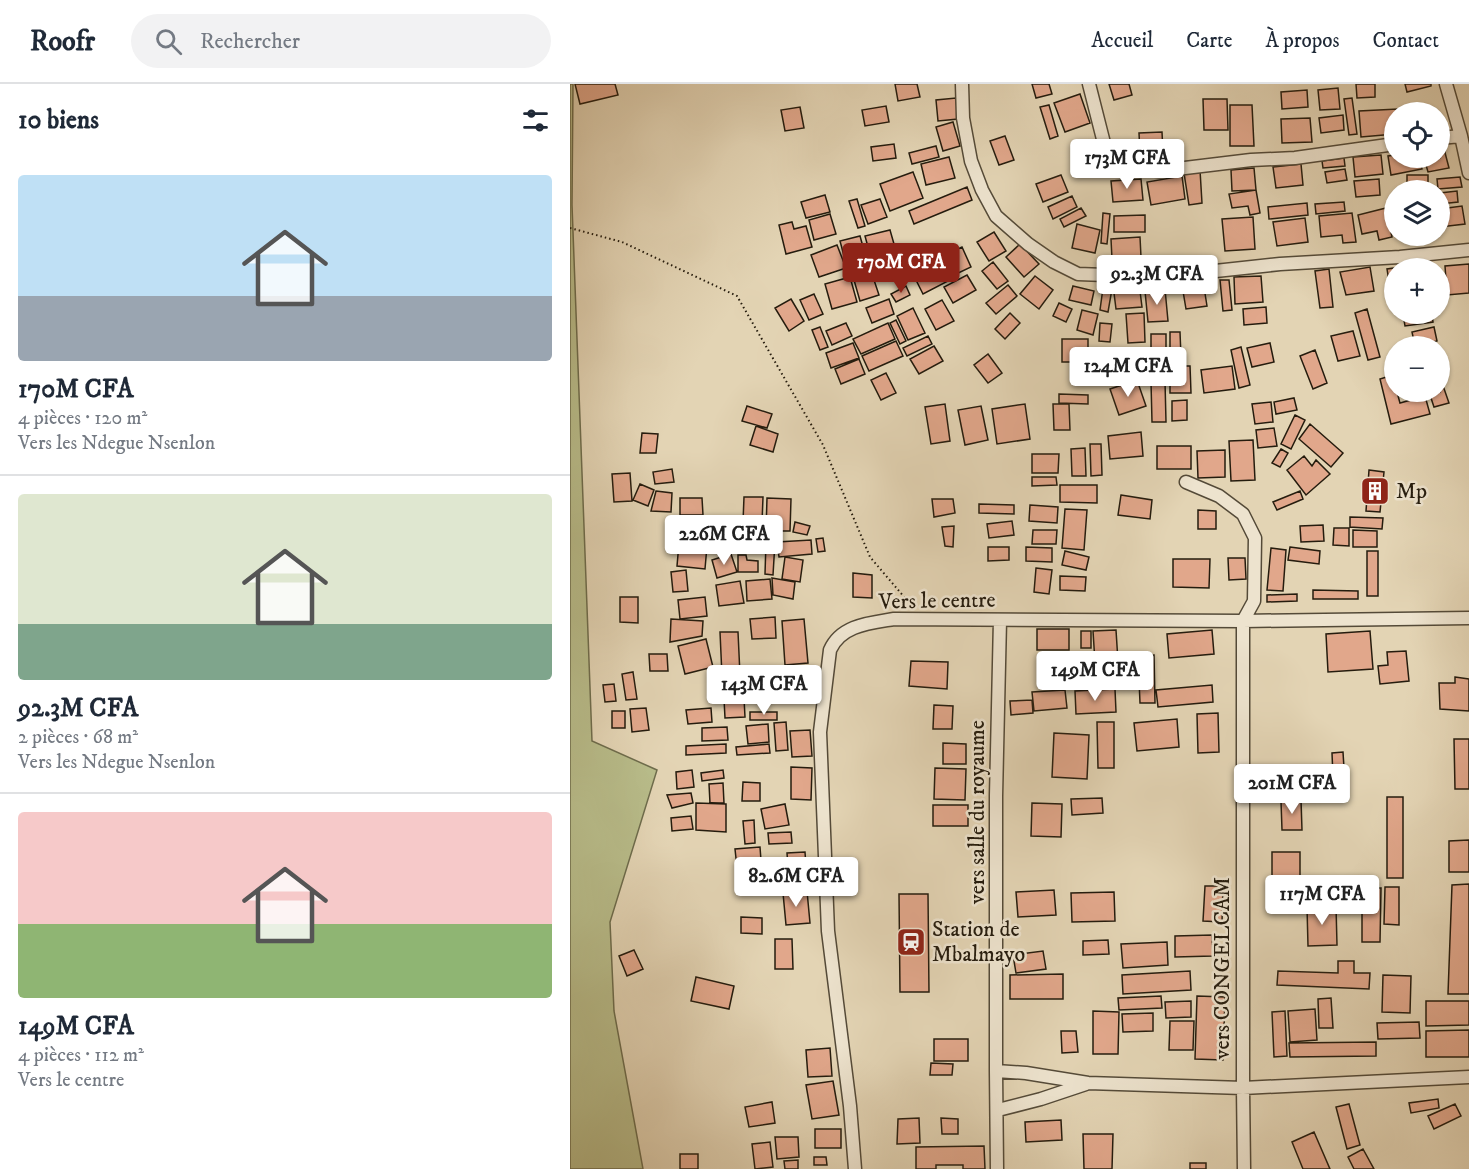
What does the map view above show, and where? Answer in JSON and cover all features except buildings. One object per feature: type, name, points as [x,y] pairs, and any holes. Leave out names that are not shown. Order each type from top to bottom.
[{"type":"street","points":[[962,84],[963,118],[971,161],[982,190],[996,216],[1037,250],[1078,274],[1160,277],[1280,264],[1400,257],[1469,250]]},
{"type":"street","points":[[1089,84],[1106,151],[1114,163],[1137,169],[1160,171],[1251,160],[1295,158],[1384,146]]},
{"type":"street","points":[[1446,84],[1469,173]]},
{"type":"street","points":[[1450,137],[1461,136]]},
{"type":"street","points":[[1186,482],[1219,496],[1243,514],[1255,538],[1254,601],[1243,621]]},
{"type":"street","name":"Vers le centre","points":[[855,1169],[850,1106],[828,931],[820,732],[830,650],[833,642],[843,632],[871,623],[894,619],[1243,621],[1469,618]]},
{"type":"street","name":"vers salle du royaume","points":[[997,1169],[996,796],[1000,620]]},
{"type":"street","name":"vers CONGELCAM","points":[[1243,621],[1243,1088],[1469,1077]]},
{"type":"street","points":[[996,1071],[1026,1073],[1088,1083],[1243,1088],[1244,1169]]},
{"type":"street","points":[[998,1110],[1041,1099],[1088,1083]]},
{"type":"path","points":[[570,228],[622,242],[737,296],[823,445],[870,557],[923,619]]},
{"type":"green space","points":[[570,84],[573,84],[572,205],[592,741],[657,770],[610,922],[614,1011],[643,1169],[570,1169]]},
{"type":"place","name":"Mp","points":[[1375,491]]},
{"type":"place","name":"Station de Mbalmayo","points":[[911,942]]}]
